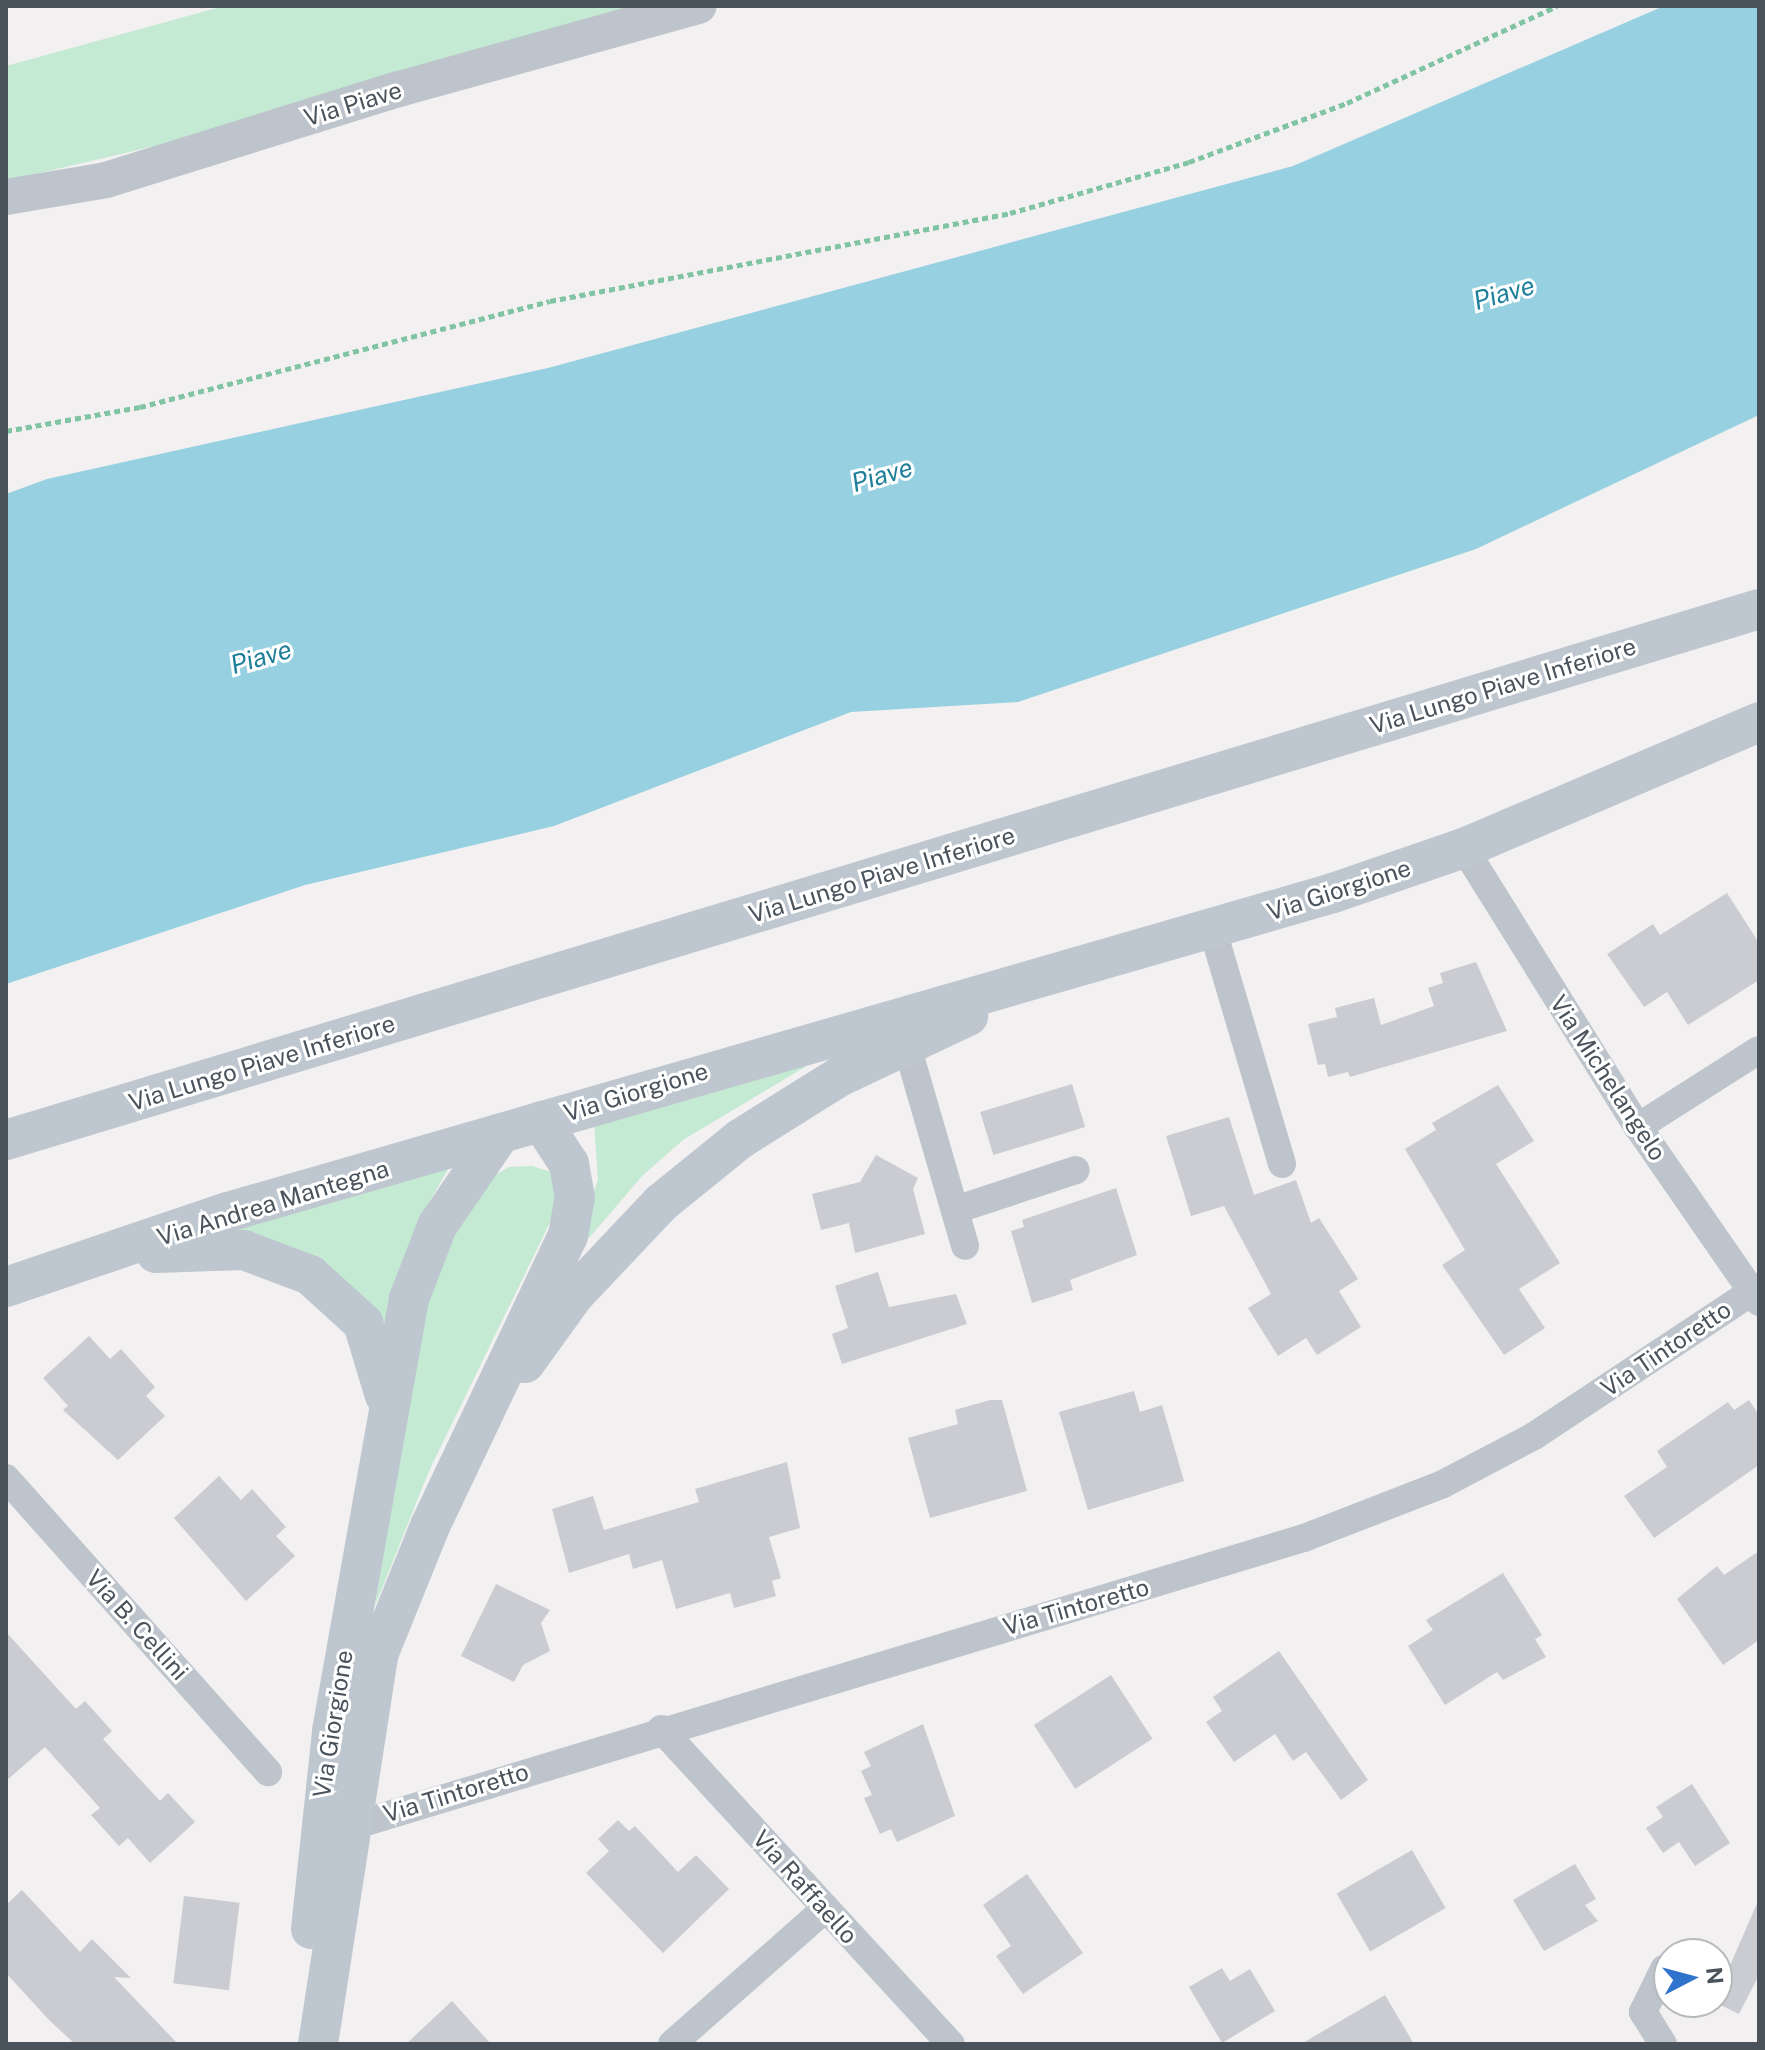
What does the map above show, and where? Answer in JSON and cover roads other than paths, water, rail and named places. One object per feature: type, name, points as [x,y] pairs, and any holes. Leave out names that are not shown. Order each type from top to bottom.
[{"type":"main road","name":"Via Lungo Piave Inferiore","points":[[6,1140],[1759,609]]},
{"type":"main road","name":"Via Giorgione","points":[[316,2044],[378,1655],[469,1447],[568,1236],[575,1198],[569,1164],[541,1121],[863,1024],[1029,985],[1213,931],[1464,848],[1759,722]]},
{"type":"main road","name":"Via Giorgione","points":[[469,1447],[574,1295],[661,1203],[740,1139],[839,1077],[1029,985]]},
{"type":"main road","name":"Via Andrea Mantegna","points":[[6,1287],[100,1260],[228,1212],[541,1121]]},
{"type":"main road","name":"Via Giorgione","points":[[316,2044],[311,1919],[317,1829],[409,1299],[437,1226],[500,1134]]},
{"type":"main road","name":"Via Giorgione","points":[[100,1260],[191,1249],[244,1250],[285,1261],[334,1293],[363,1323],[388,1408]]},
{"type":"street","name":"Via Piave","points":[[6,197],[106,180],[399,89],[699,6]]},
{"type":"street","name":"Via Michelangelo","points":[[1464,848],[1638,1127],[1757,1294]]},
{"type":"street","points":[[1213,931],[1282,1164]]},
{"type":"street","points":[[907,1046],[965,1246]]},
{"type":"street","points":[[1638,1127],[1759,1050]]},
{"type":"street","points":[[955,1210],[1076,1170]]},
{"type":"street","name":"Via Tintoretto","points":[[349,1827],[661,1729],[1304,1538],[1443,1484],[1534,1436],[1757,1294]]},
{"type":"street","name":"Via B. Cellini","points":[[6,1478],[268,1772]]},
{"type":"street","name":"Via Raffaello","points":[[661,1729],[951,2044]]},
{"type":"street","points":[[672,2044],[825,1909]]},
{"type":"street","points":[[1653,1992],[1643,2012],[1663,2044]]},
{"type":"water","name":"Piave","points":[[1664,6],[1759,6],[1759,415],[1476,549],[1018,702],[851,712],[554,826],[305,885],[6,984],[6,494],[47,479],[548,368],[1293,166]]}]
